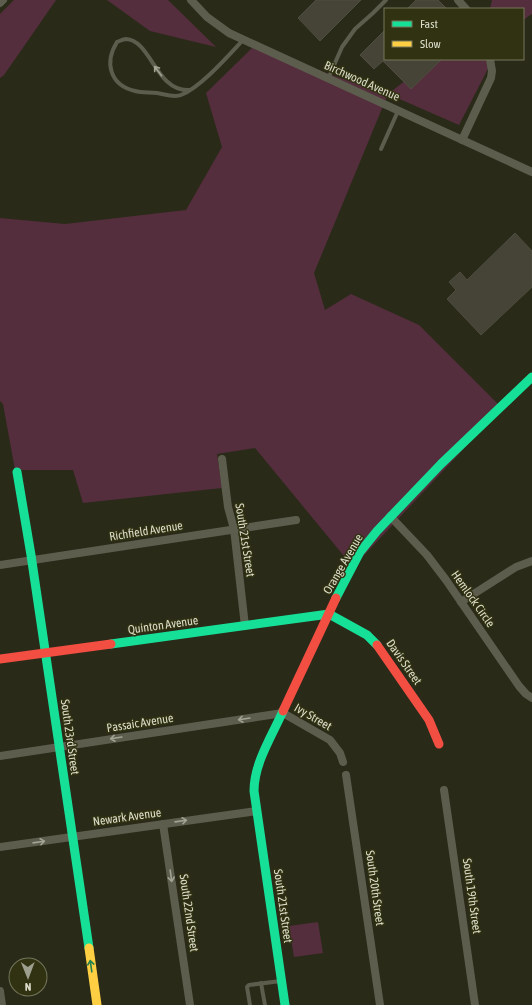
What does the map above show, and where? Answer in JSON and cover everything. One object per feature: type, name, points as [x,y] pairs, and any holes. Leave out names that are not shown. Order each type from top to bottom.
[{"type":"street","points":[[0,3],[3,0]]},
{"type":"street","name":"Birchwood Avenue","points":[[191,0],[213,21],[229,33],[532,172]]},
{"type":"street","points":[[458,0],[465,8]]},
{"type":"street","points":[[462,140],[490,78],[492,71],[490,60]]},
{"type":"street","name":"Orange Avenue","points":[[257,811],[254,791],[254,780],[256,774],[329,614],[360,552],[377,530],[441,464],[532,377]]},
{"type":"street","name":"South 21st Street","points":[[222,458],[228,507],[234,529],[245,626]]},
{"type":"street","name":"South 23rd Street","points":[[17,472],[32,560],[97,1005]]},
{"type":"street","name":"Hemlock Circle","points":[[390,516],[426,555],[461,602],[522,690],[532,698]]},
{"type":"street","name":"Richfield Avenue","points":[[0,565],[296,520]]},
{"type":"street","points":[[461,602],[516,567],[532,561]]},
{"type":"street","name":"Quinton Avenue","points":[[0,659],[329,614]]},
{"type":"street","name":"Davis Street","points":[[329,614],[367,635],[380,648],[429,720],[439,744]]},
{"type":"street","name":"Passaic Avenue","points":[[0,756],[283,713]]},
{"type":"street","name":"Ivy Street","points":[[283,713],[330,740],[340,753],[344,762]]},
{"type":"street","name":"South 20th Street","points":[[346,775],[380,1005]]},
{"type":"street","name":"South 19th Street","points":[[444,790],[475,1005]]},
{"type":"street","name":"South 21st Street","points":[[257,811],[285,1005]]},
{"type":"street","name":"Newark Avenue","points":[[0,847],[257,811]]},
{"type":"street","name":"South 22nd Street","points":[[163,824],[190,1005]]},
{"type":"street","points":[[0,991],[2,1005]]},
{"type":"lane","points":[[328,79],[342,47],[354,29],[386,0]]},
{"type":"lane","points":[[190,90],[183,90],[172,85],[160,74],[142,47],[134,41],[126,39],[117,42],[112,50],[110,64],[113,77],[125,88],[136,92],[180,96],[190,90],[217,67],[243,40]]},
{"type":"lane","points":[[381,149],[398,111]]},
{"type":"lane","points":[[250,1005],[247,988],[249,985],[281,981]]},
{"type":"lane","points":[[261,983],[265,1005]]},
{"type":"shaded area","points":[[14,0],[56,0],[4,75],[0,78],[0,14]]},
{"type":"shaded area","points":[[107,0],[168,0],[216,47],[150,31]]},
{"type":"shaded area","points":[[492,0],[532,0],[532,14],[524,19],[524,8],[490,8]]},
{"type":"shaded area","points":[[252,48],[388,94],[314,273],[325,310],[351,294],[419,325],[502,408],[353,567],[255,448],[217,454],[222,488],[83,503],[73,470],[15,470],[3,404],[0,401],[0,218],[65,224],[186,210],[222,147],[206,93]]},
{"type":"shaded area","points":[[432,60],[492,60],[459,125],[388,94]]},
{"type":"shaded area","points":[[318,922],[323,953],[294,957],[289,926]]},
{"type":"building","points":[[316,0],[361,0],[320,41],[298,18]]},
{"type":"building","points":[[416,0],[438,0],[446,8],[408,8]]},
{"type":"building","points":[[384,31],[384,60],[441,60],[411,89],[383,61],[374,69],[360,55]]},
{"type":"building","points":[[515,233],[532,251],[532,287],[481,335],[447,299],[456,290],[449,282],[460,272],[467,280]]},
{"type":"traffic: fast","points":[[336,598],[360,552],[377,531],[441,464],[532,377]]},
{"type":"traffic: fast","points":[[17,472],[31,555],[89,948]]},
{"type":"traffic: fast","points":[[111,644],[329,614],[367,635],[377,645]]},
{"type":"traffic: fast","points":[[283,711],[260,760],[254,791],[285,1005]]},
{"type":"traffic: slow","points":[[89,948],[97,1005]]},
{"type":"traffic: jam","points":[[283,711],[336,598]]},
{"type":"traffic: jam","points":[[0,659],[111,644]]},
{"type":"traffic: jam","points":[[377,645],[429,720],[439,744]]}]
